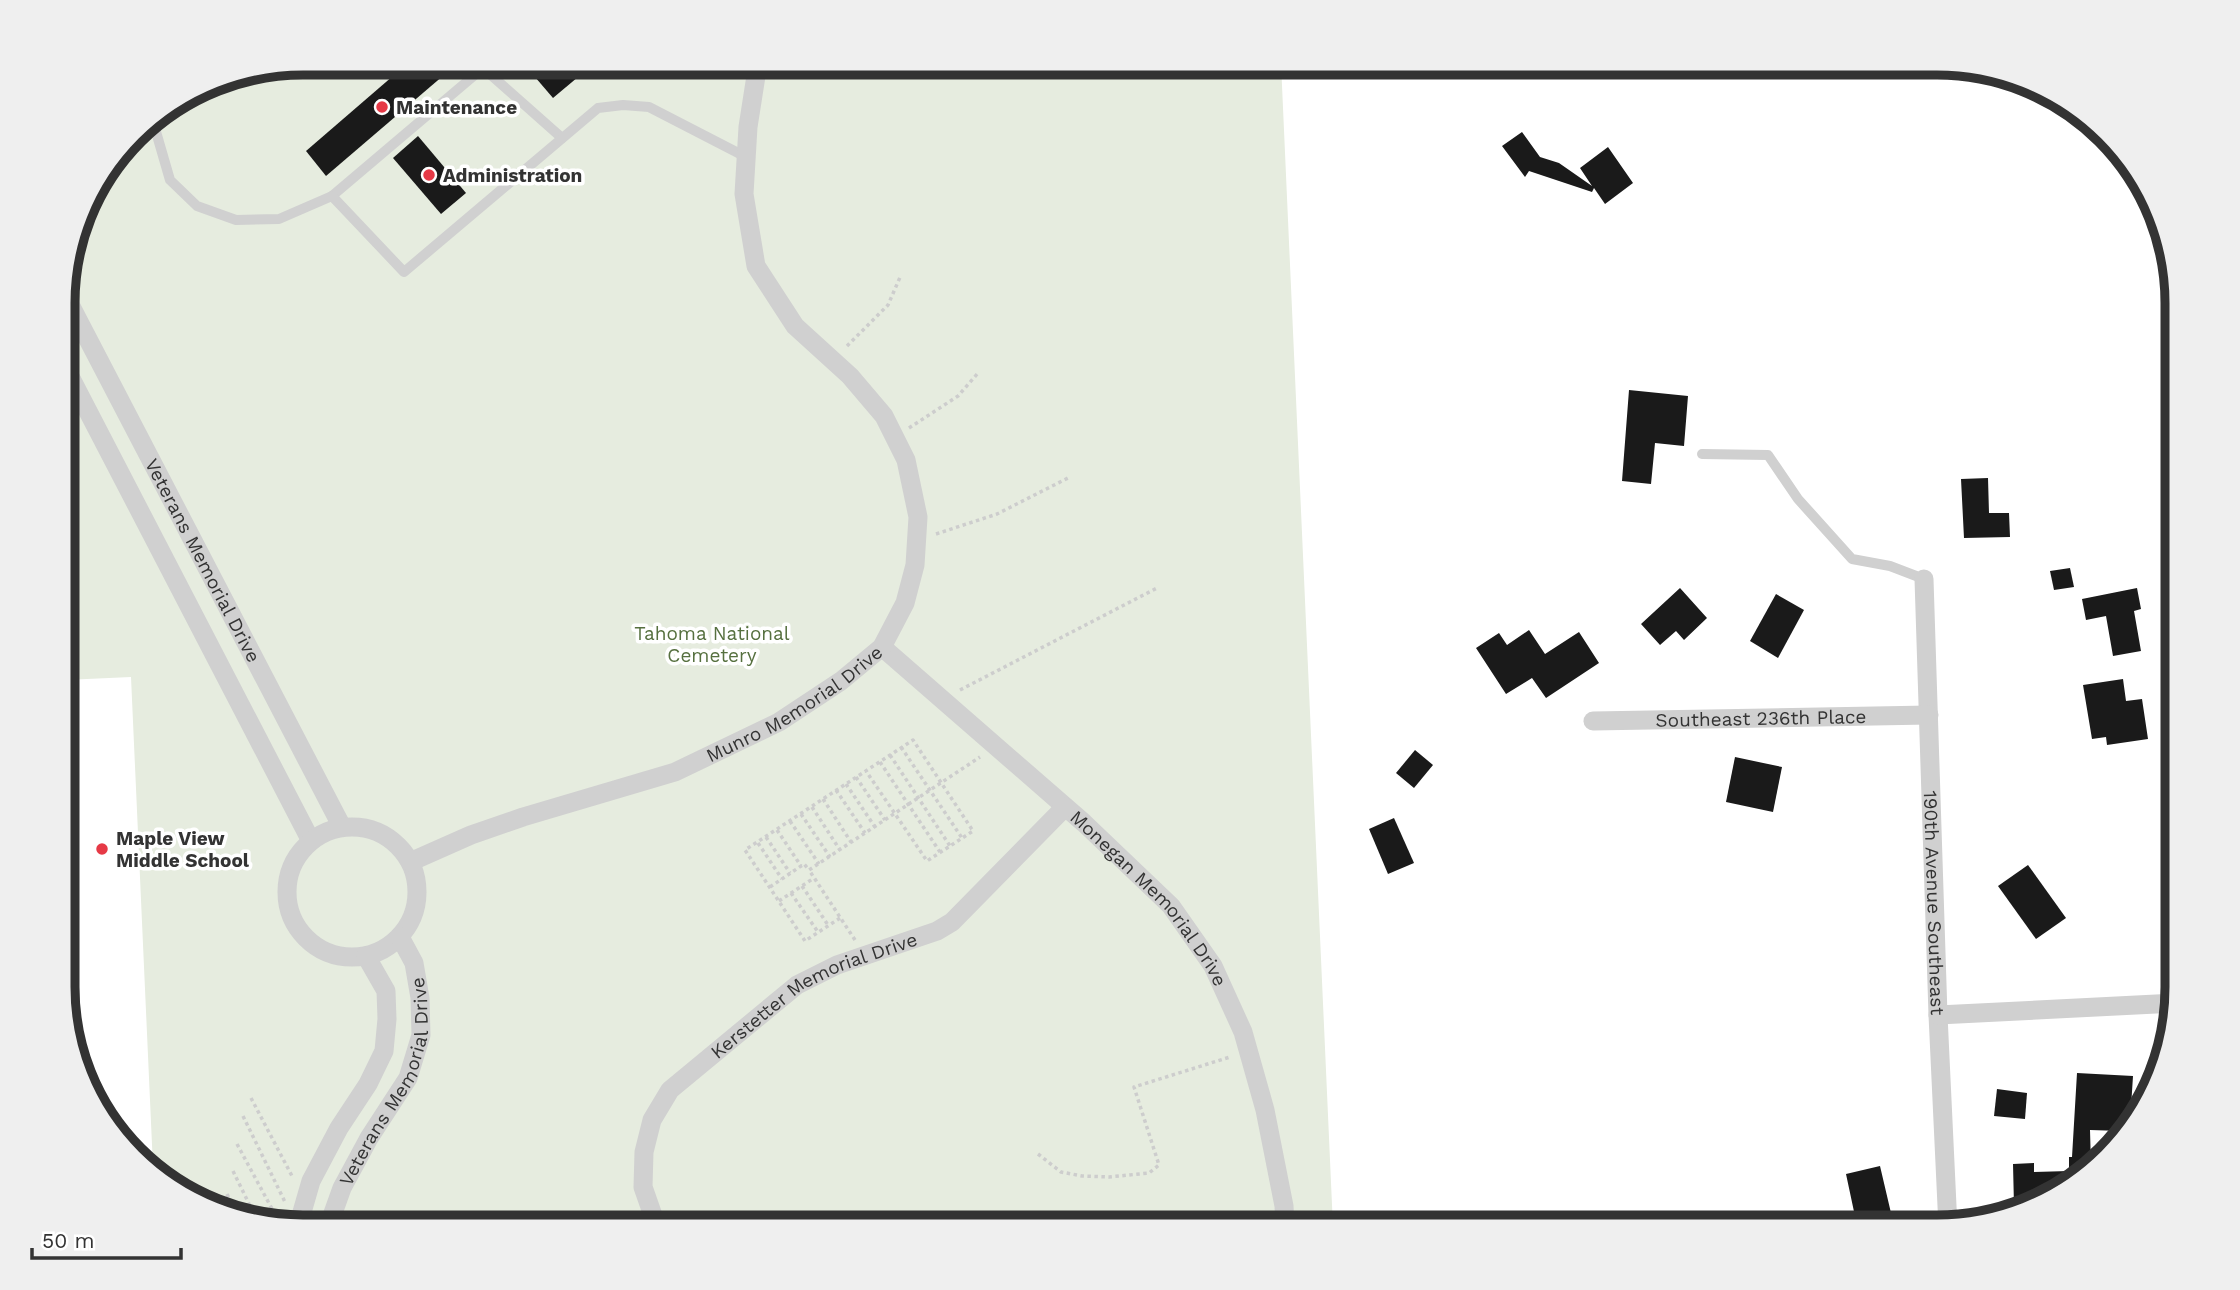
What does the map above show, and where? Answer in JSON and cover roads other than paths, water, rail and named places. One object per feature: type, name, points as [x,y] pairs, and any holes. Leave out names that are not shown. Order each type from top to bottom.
[{"type":"street","name":"Munro Memorial Drive","points":[[410,862],[471,835],[523,817],[675,772],[779,722],[842,681],[882,647],[905,603],[915,565],[918,517],[906,460],[884,416],[850,376],[795,326],[756,266],[744,194],[748,127],[756,75]]},
{"type":"street","name":"Veterans Memorial Drive","points":[[75,314],[342,827]]},
{"type":"street","name":"Veterans Memorial Drive","points":[[75,386],[311,841]]},
{"type":"street","name":"190th Avenue Southeast","points":[[1924,579],[1947,1214]]},
{"type":"street","name":"Monegan Memorial Drive","points":[[882,647],[997,746],[1171,906],[1213,966],[1243,1032],[1265,1110],[1284,1214]]},
{"type":"street","name":"Southeast 236th Place","points":[[1593,721],[1929,715]]},
{"type":"street","name":"Kerstetter Memorial Drive","points":[[653,1215],[643,1187],[644,1152],[652,1119],[670,1090],[797,985],[836,965],[937,931],[952,922],[1065,807]]},
{"type":"street","points":[[342,827],[376,831],[396,844],[410,862],[415,874],[417,901],[414,914],[400,937],[384,949],[366,956],[349,958],[323,951],[302,935],[292,921],[287,904],[286,886],[298,853],[325,832],[342,827]]},
{"type":"street","name":"Veterans Memorial Drive","points":[[332,1215],[342,1188],[369,1138],[408,1078],[421,1035],[420,999],[414,963],[400,937]]},
{"type":"street","name":"Veterans Memorial Drive","points":[[298,1213],[333,1138],[368,1084],[384,1051],[386,991],[366,956]]},
{"type":"street","points":[[1938,1015],[2164,1004]]},
{"type":"lane","points":[[156,130],[170,180],[197,206],[236,220],[279,219],[332,195],[476,75]]},
{"type":"lane","points":[[492,75],[562,138]]},
{"type":"lane","points":[[332,195],[404,272],[598,108],[623,105],[649,107],[746,157]]},
{"type":"lane","points":[[1702,454],[1768,455],[1798,499],[1852,559],[1890,566],[1924,579]]},
{"type":"place","name":"Maintenance","points":[[382,107]]},
{"type":"place","name":"Administration","points":[[429,175]]},
{"type":"place","name":"Maple View Middle School","points":[[102,849]]},
{"type":"park label","name":"Tahoma National Cemetery","points":[[712,644]]}]
